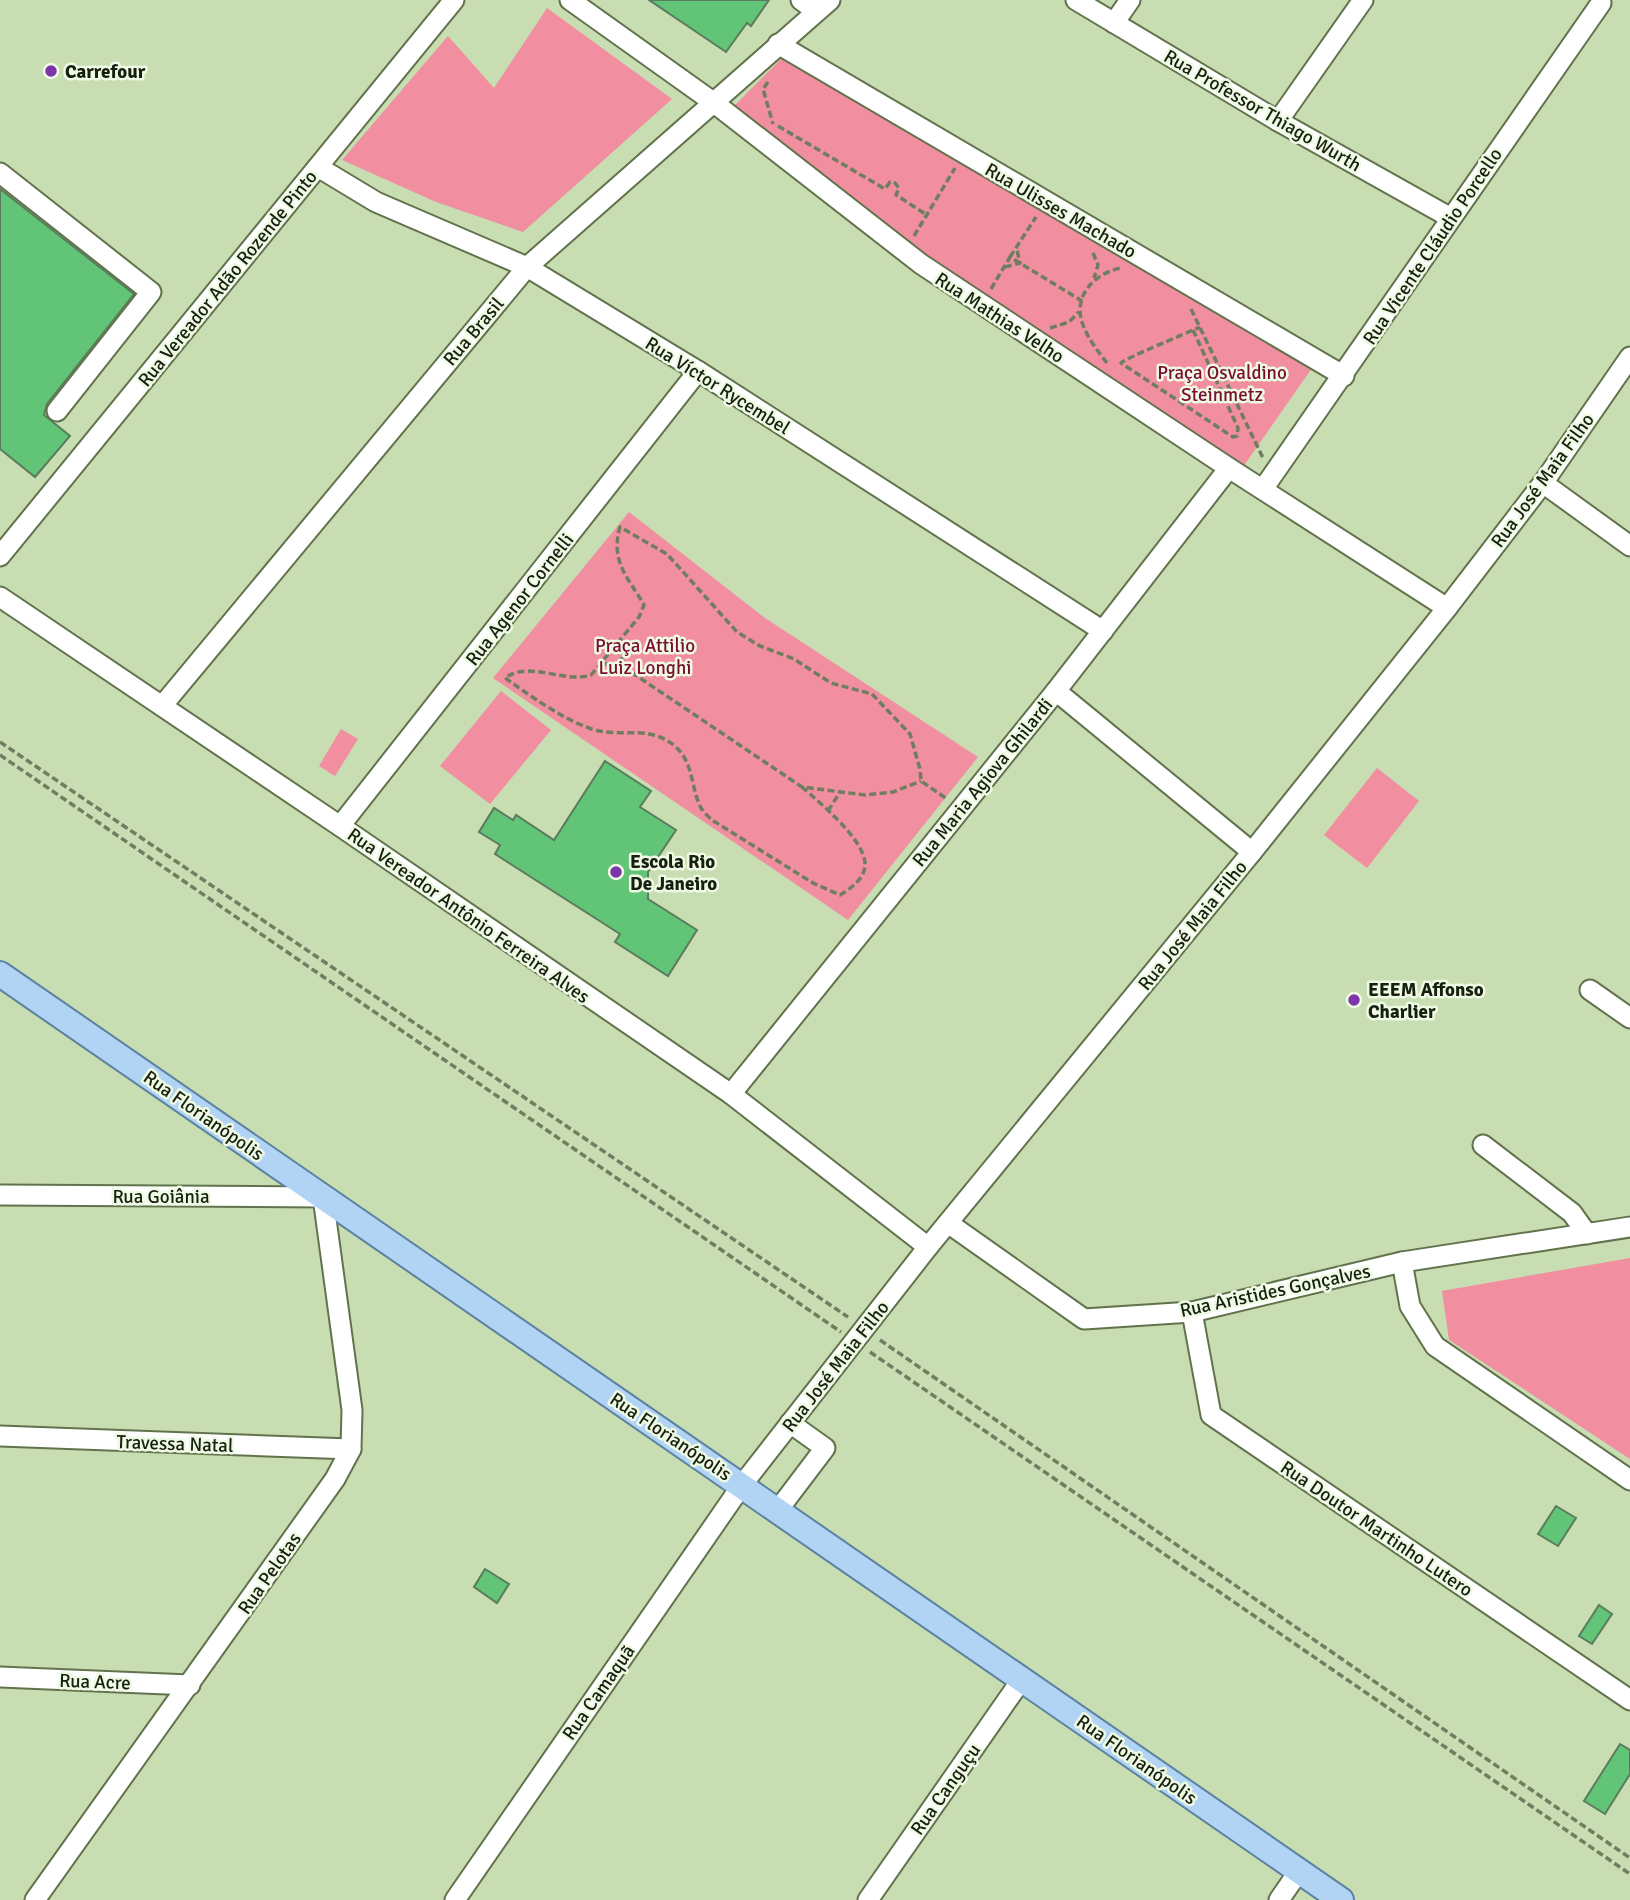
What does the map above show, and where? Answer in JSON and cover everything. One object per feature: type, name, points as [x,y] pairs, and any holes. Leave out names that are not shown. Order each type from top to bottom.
[{"type":"main road","name":"Rua Florianópolis","points":[[0,974],[1341,1900]]},
{"type":"street","name":"Rua Vereador Adão Rozende Pinto","points":[[0,556],[454,0]]},
{"type":"street","name":"Rua Mathias Velho","points":[[570,0],[713,102],[921,264],[1228,468],[1447,608]]},
{"type":"street","name":"Rua Professor Thiago Wurth","points":[[1076,0],[1278,121],[1451,218]]},
{"type":"street","points":[[1114,23],[1130,0]]},
{"type":"street","points":[[1278,121],[1363,0]]},
{"type":"street","name":"Rua Vicente Cláudio Porcello","points":[[1263,489],[1601,3]]},
{"type":"street","name":"Rua Brasil","points":[[162,706],[527,267],[778,44],[815,4]]},
{"type":"street","name":"Rua Ulisses Machado","points":[[778,44],[1344,376]]},
{"type":"street","name":"Rua Víctor Rycembel","points":[[318,167],[376,202],[527,267],[698,371],[1103,631]]},
{"type":"street","points":[[0,173],[150,292],[57,411]]},
{"type":"street","name":"Rua José Maia Filho","points":[[742,1485],[928,1247],[1252,852],[1447,608],[1543,483],[1630,357]]},
{"type":"street","name":"Rua Agenor Cornelli","points":[[340,827],[698,371]]},
{"type":"street","name":"Rua Maria Agiova Ghilardi","points":[[731,1094],[1056,691],[1228,468]]},
{"type":"street","points":[[1543,483],[1630,546]]},
{"type":"street","name":"Rua Vereador Antônio Ferreira Alves","points":[[0,597],[731,1094],[928,1247]]},
{"type":"street","points":[[1056,691],[1252,852]]},
{"type":"street","points":[[1590,990],[1630,1018]]},
{"type":"street","points":[[1483,1145],[1572,1213],[1587,1234]]},
{"type":"street","name":"Rua Goiânia","points":[[0,1195],[323,1197]]},
{"type":"street","name":"Rua Pelotas","points":[[35,1900],[335,1479],[351,1449],[352,1410],[323,1197]]},
{"type":"street","name":"Rua Aristides Gonçalves","points":[[948,1223],[1083,1319],[1192,1312],[1402,1262],[1630,1227]]},
{"type":"street","points":[[1402,1262],[1410,1306],[1435,1346],[1630,1480]]},
{"type":"street","name":"Rua Doutor Martinho Lutero","points":[[1192,1312],[1211,1415],[1630,1700]]},
{"type":"street","points":[[778,1510],[825,1448],[790,1423]]},
{"type":"street","name":"Travessa Natal","points":[[0,1436],[351,1449]]},
{"type":"street","name":"Rua Camaquã","points":[[455,1900],[742,1485]]},
{"type":"street","name":"Rua Acre","points":[[0,1676],[190,1685]]},
{"type":"street","name":"Rua Canguçu","points":[[868,1900],[1022,1679]]},
{"type":"street","points":[[1279,1900],[1299,1871]]},
{"type":"path","points":[[773,77],[763,89],[772,122],[802,147]]},
{"type":"path","points":[[772,122],[885,189],[890,182],[895,183],[899,188],[896,195],[927,215]]},
{"type":"path","points":[[913,238],[955,169]]},
{"type":"path","points":[[980,284],[990,291],[1036,216],[1041,222]]},
{"type":"path","points":[[1019,244],[1017,256],[1020,264]]},
{"type":"path","points":[[1100,361],[1110,367],[1082,324],[1080,310],[1098,265],[1092,251],[1102,256]]},
{"type":"path","points":[[1010,257],[1082,301]]},
{"type":"path","points":[[1093,280],[1101,273],[1120,268],[1111,262]]},
{"type":"path","points":[[1003,269],[1013,263],[1020,264]]},
{"type":"path","points":[[998,278],[998,291]]},
{"type":"path","points":[[1203,316],[1191,309],[1264,460]]},
{"type":"path","points":[[1059,335],[1048,328],[1066,324],[1080,310]]},
{"type":"path","points":[[1194,330],[1238,428],[1237,436],[1233,437],[1121,363],[1126,358],[1144,353],[1200,327]]},
{"type":"path","points":[[601,664],[612,664],[628,670],[803,786],[855,839],[865,859],[864,870],[858,881],[840,895],[820,887],[712,820],[701,808],[689,765],[678,749],[653,733],[613,733],[590,729],[505,678],[512,673],[531,672],[581,678],[591,675],[639,617],[644,605],[618,562],[617,538],[620,527],[667,554],[737,632],[747,639],[794,659],[831,683],[872,694],[910,734],[921,781]]},
{"type":"path","points":[[615,647],[628,670]]},
{"type":"path","points":[[0,742],[859,1335],[1630,1874]]},
{"type":"path","points":[[0,755],[1630,1858]]},
{"type":"path","points":[[803,786],[865,794],[892,792],[921,781]]},
{"type":"path","points":[[921,781],[960,808]]},
{"type":"path","points":[[828,811],[840,792]]},
{"type":"green space","points":[[547,8],[672,99],[523,232],[436,202],[342,160],[448,36],[494,88]]},
{"type":"green space","name":"Praça Osvaldino Steinmetz","points":[[785,55],[1312,368],[1243,467],[924,262],[727,113]]},
{"type":"green space","name":"Praça Attilio Luiz Longhi","points":[[629,512],[765,618],[978,757],[848,920],[493,678]]},
{"type":"green space","points":[[501,691],[551,730],[490,804],[440,766]]},
{"type":"green space","points":[[341,729],[358,739],[335,776],[319,766]]},
{"type":"green space","points":[[1377,768],[1419,801],[1367,868],[1324,835]]},
{"type":"green space","points":[[1630,1258],[1630,1459],[1449,1340],[1442,1291]]},
{"type":"building","points":[[649,0],[769,0],[751,26],[747,23],[726,52]]},
{"type":"building","points":[[0,189],[134,294],[47,404],[44,415],[70,436],[35,477],[0,449]]},
{"type":"building","points":[[605,761],[651,791],[640,807],[676,830],[648,872],[648,899],[697,930],[668,976],[615,942],[620,934],[495,854],[500,845],[479,832],[494,808],[513,820],[516,815],[554,840]]},
{"type":"building","points":[[1556,1506],[1576,1518],[1558,1546],[1538,1534]]},
{"type":"building","points":[[485,1569],[509,1584],[497,1603],[474,1587]]},
{"type":"building","points":[[1599,1605],[1612,1614],[1592,1644],[1579,1636]]},
{"type":"building","points":[[1620,1744],[1630,1750],[1630,1774],[1605,1814],[1584,1801]]},
{"type":"place","name":"Carrefour","points":[[51,71]]},
{"type":"place","name":"Escola Rio De Janeiro","points":[[616,872]]},
{"type":"place","name":"EEEM Affonso Charlier","points":[[1354,1000]]}]
